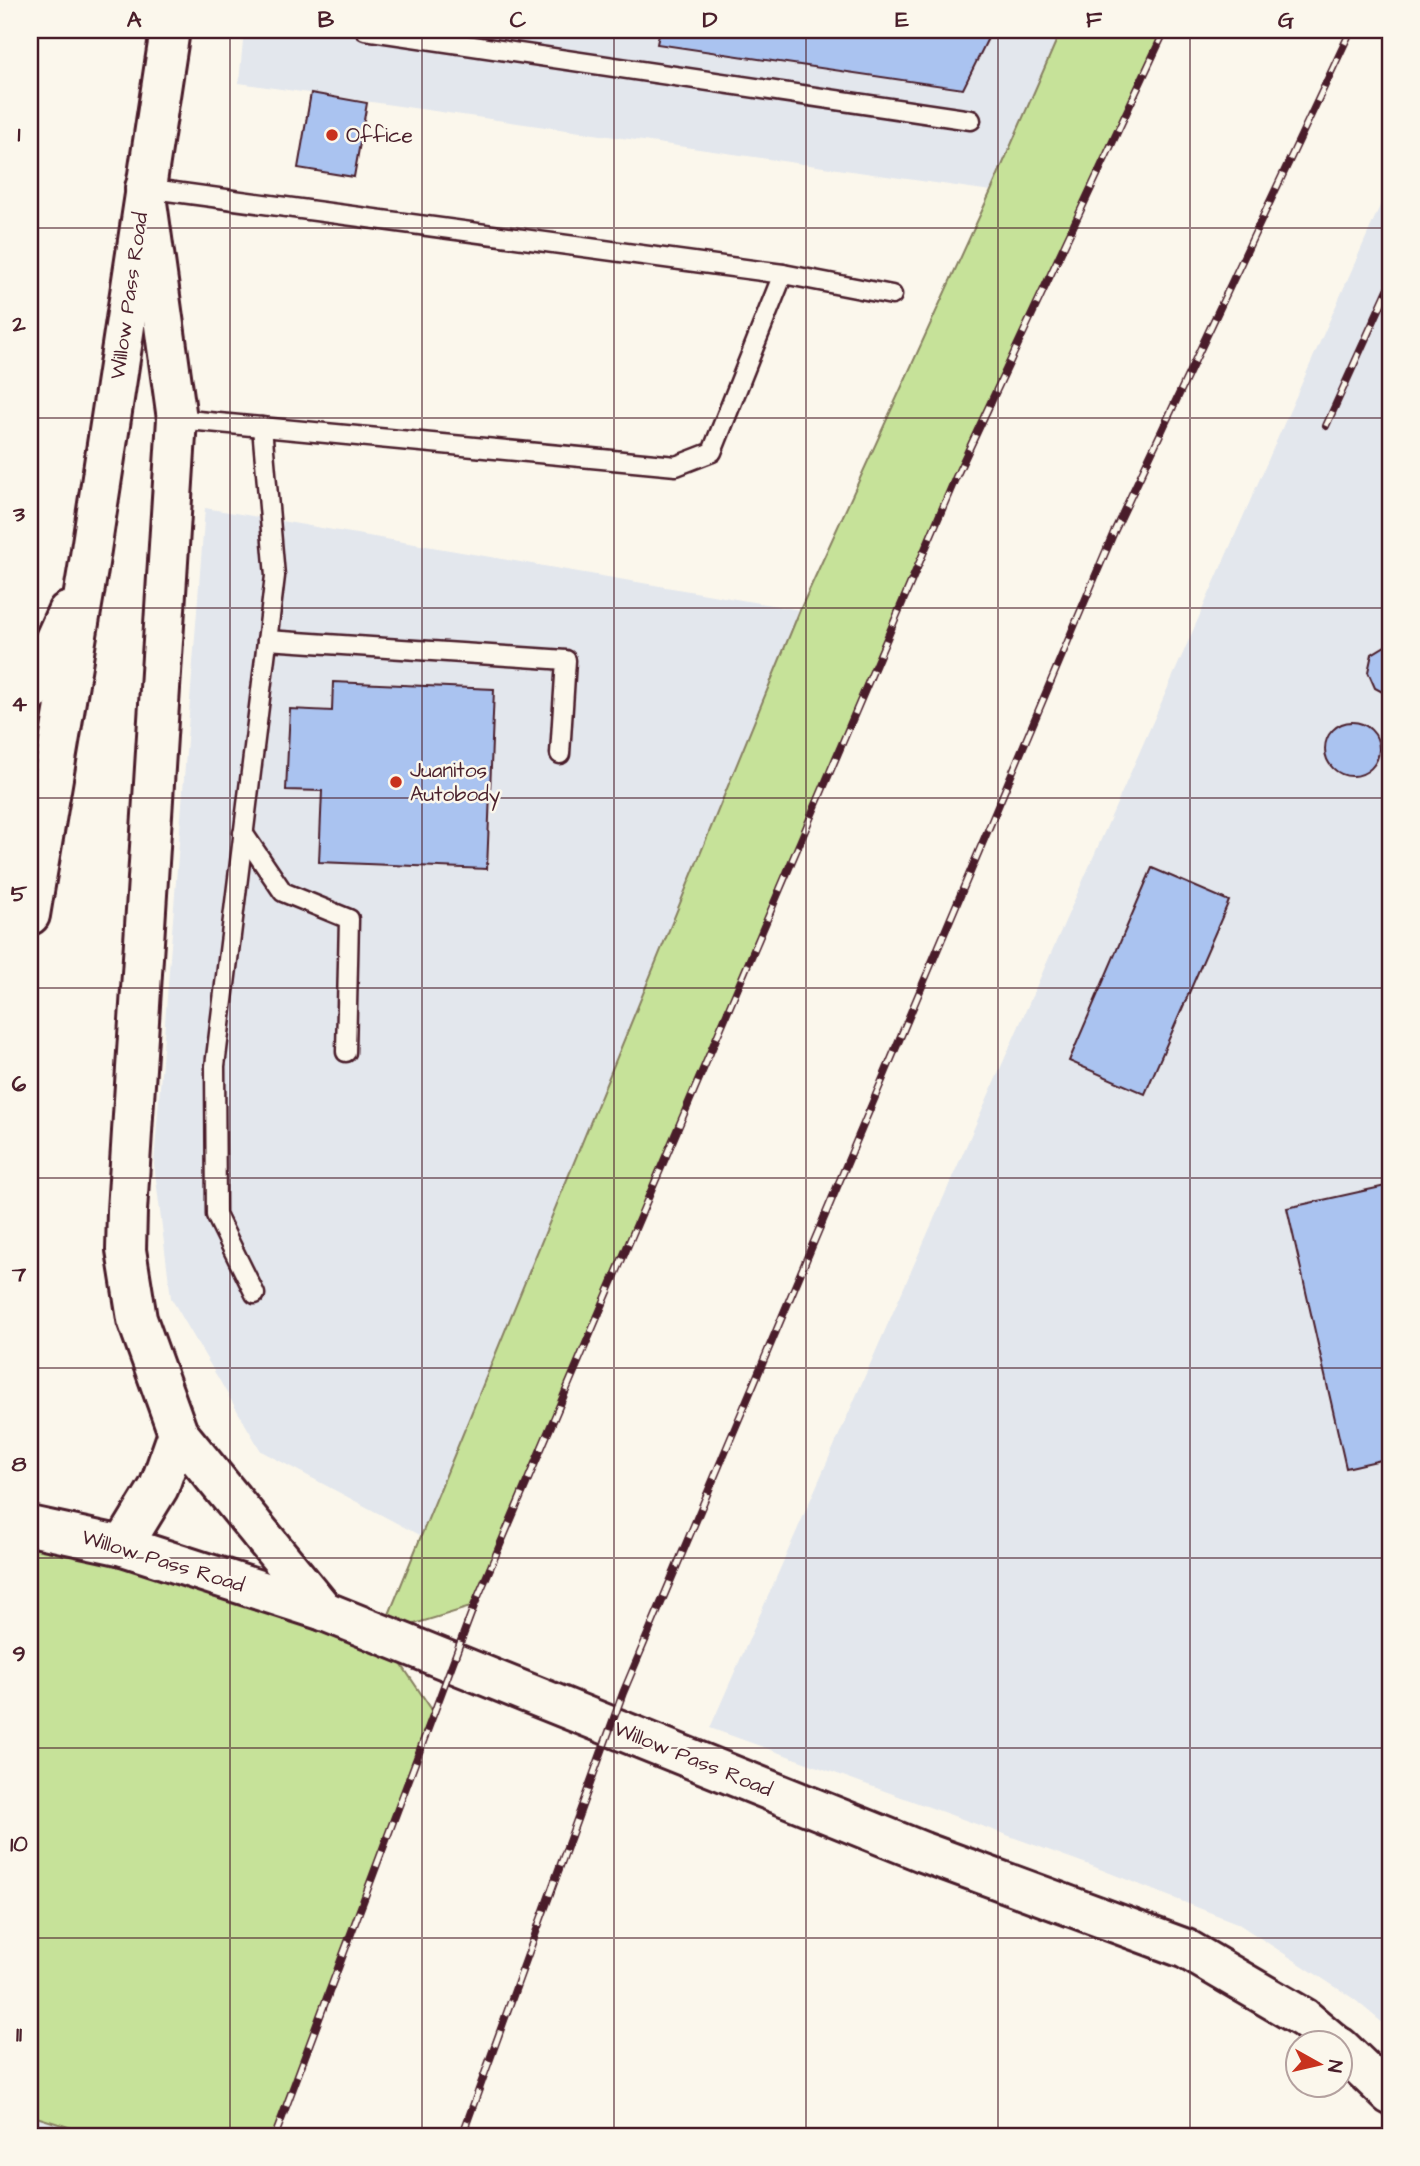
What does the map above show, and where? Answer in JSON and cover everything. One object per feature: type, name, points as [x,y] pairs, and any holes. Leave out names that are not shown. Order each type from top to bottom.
[{"type":"main road","name":"Willow Pass Road","points":[[89,563],[170,30]]},
{"type":"main road","points":[[145,188],[177,419],[126,1250],[137,1320],[178,1433],[324,1611]]},
{"type":"main road","points":[[30,694],[89,563]]},
{"type":"main road","points":[[30,915],[89,563]]},
{"type":"main road","points":[[123,1546],[159,1487],[178,1433]]},
{"type":"main road","name":"Willow Pass Road","points":[[30,1526],[123,1546],[324,1611],[923,1852],[1186,1949],[1304,2018],[1319,2030]]},
{"type":"main road","points":[[1354,2062],[1390,2095]]},
{"type":"lane","points":[[365,30],[971,120]]},
{"type":"lane","points":[[145,188],[783,274],[892,295]]},
{"type":"lane","points":[[177,419],[677,466],[712,452],[783,274]]},
{"type":"lane","points":[[255,1294],[216,1215],[215,1066],[275,576],[262,427]]},
{"type":"lane","points":[[267,640],[566,660],[560,754]]},
{"type":"lane","points":[[243,833],[284,892],[349,919],[346,1052]]},
{"type":"shaded area","points":[[244,30],[1061,30],[991,191],[239,83]]},
{"type":"shaded area","points":[[1390,183],[1390,2029],[1354,1999],[1237,1923],[1087,1864],[710,1728]]},
{"type":"shaded area","points":[[205,508],[800,610],[421,1536],[261,1451],[171,1298],[154,1164]]},
{"type":"shaded area","points":[[30,2115],[97,2136],[30,2136]]},
{"type":"green space","points":[[1061,30],[1165,30],[955,479],[474,1606],[381,1634],[800,610],[991,191]]},
{"type":"green space","points":[[30,1540],[381,1634],[432,1710],[275,2136],[97,2136],[30,2115]]},
{"type":"building","points":[[660,30],[992,30],[963,89],[657,44]]},
{"type":"building","name":"Office","points":[[311,93],[367,103],[354,177],[298,168]]},
{"type":"building","points":[[1390,643],[1390,696],[1375,688],[1368,672],[1372,654]]},
{"type":"building","points":[[333,682],[494,689],[487,869],[319,862],[322,791],[286,790],[290,709],[332,711]]},
{"type":"building","points":[[1352,722],[1371,730],[1379,749],[1371,768],[1352,776],[1333,768],[1325,749],[1333,730]]},
{"type":"building","points":[[1152,868],[1229,901],[1145,1094],[1069,1061]]},
{"type":"building","points":[[1390,1185],[1390,1458],[1346,1468],[1287,1208]]},
{"type":"building","points":[[1390,1478],[1390,1520],[1389,1520],[1381,1481]]},
{"type":"railway","points":[[275,2136],[474,1606],[955,479],[1165,30]]},
{"type":"railway","points":[[462,2136],[623,1693],[1114,532],[1351,30]]},
{"type":"railway","points":[[1326,426],[1390,285]]},
{"type":"place","name":"Office","points":[[332,135]]},
{"type":"place","name":"Juanitos Autobody","points":[[396,782]]}]
